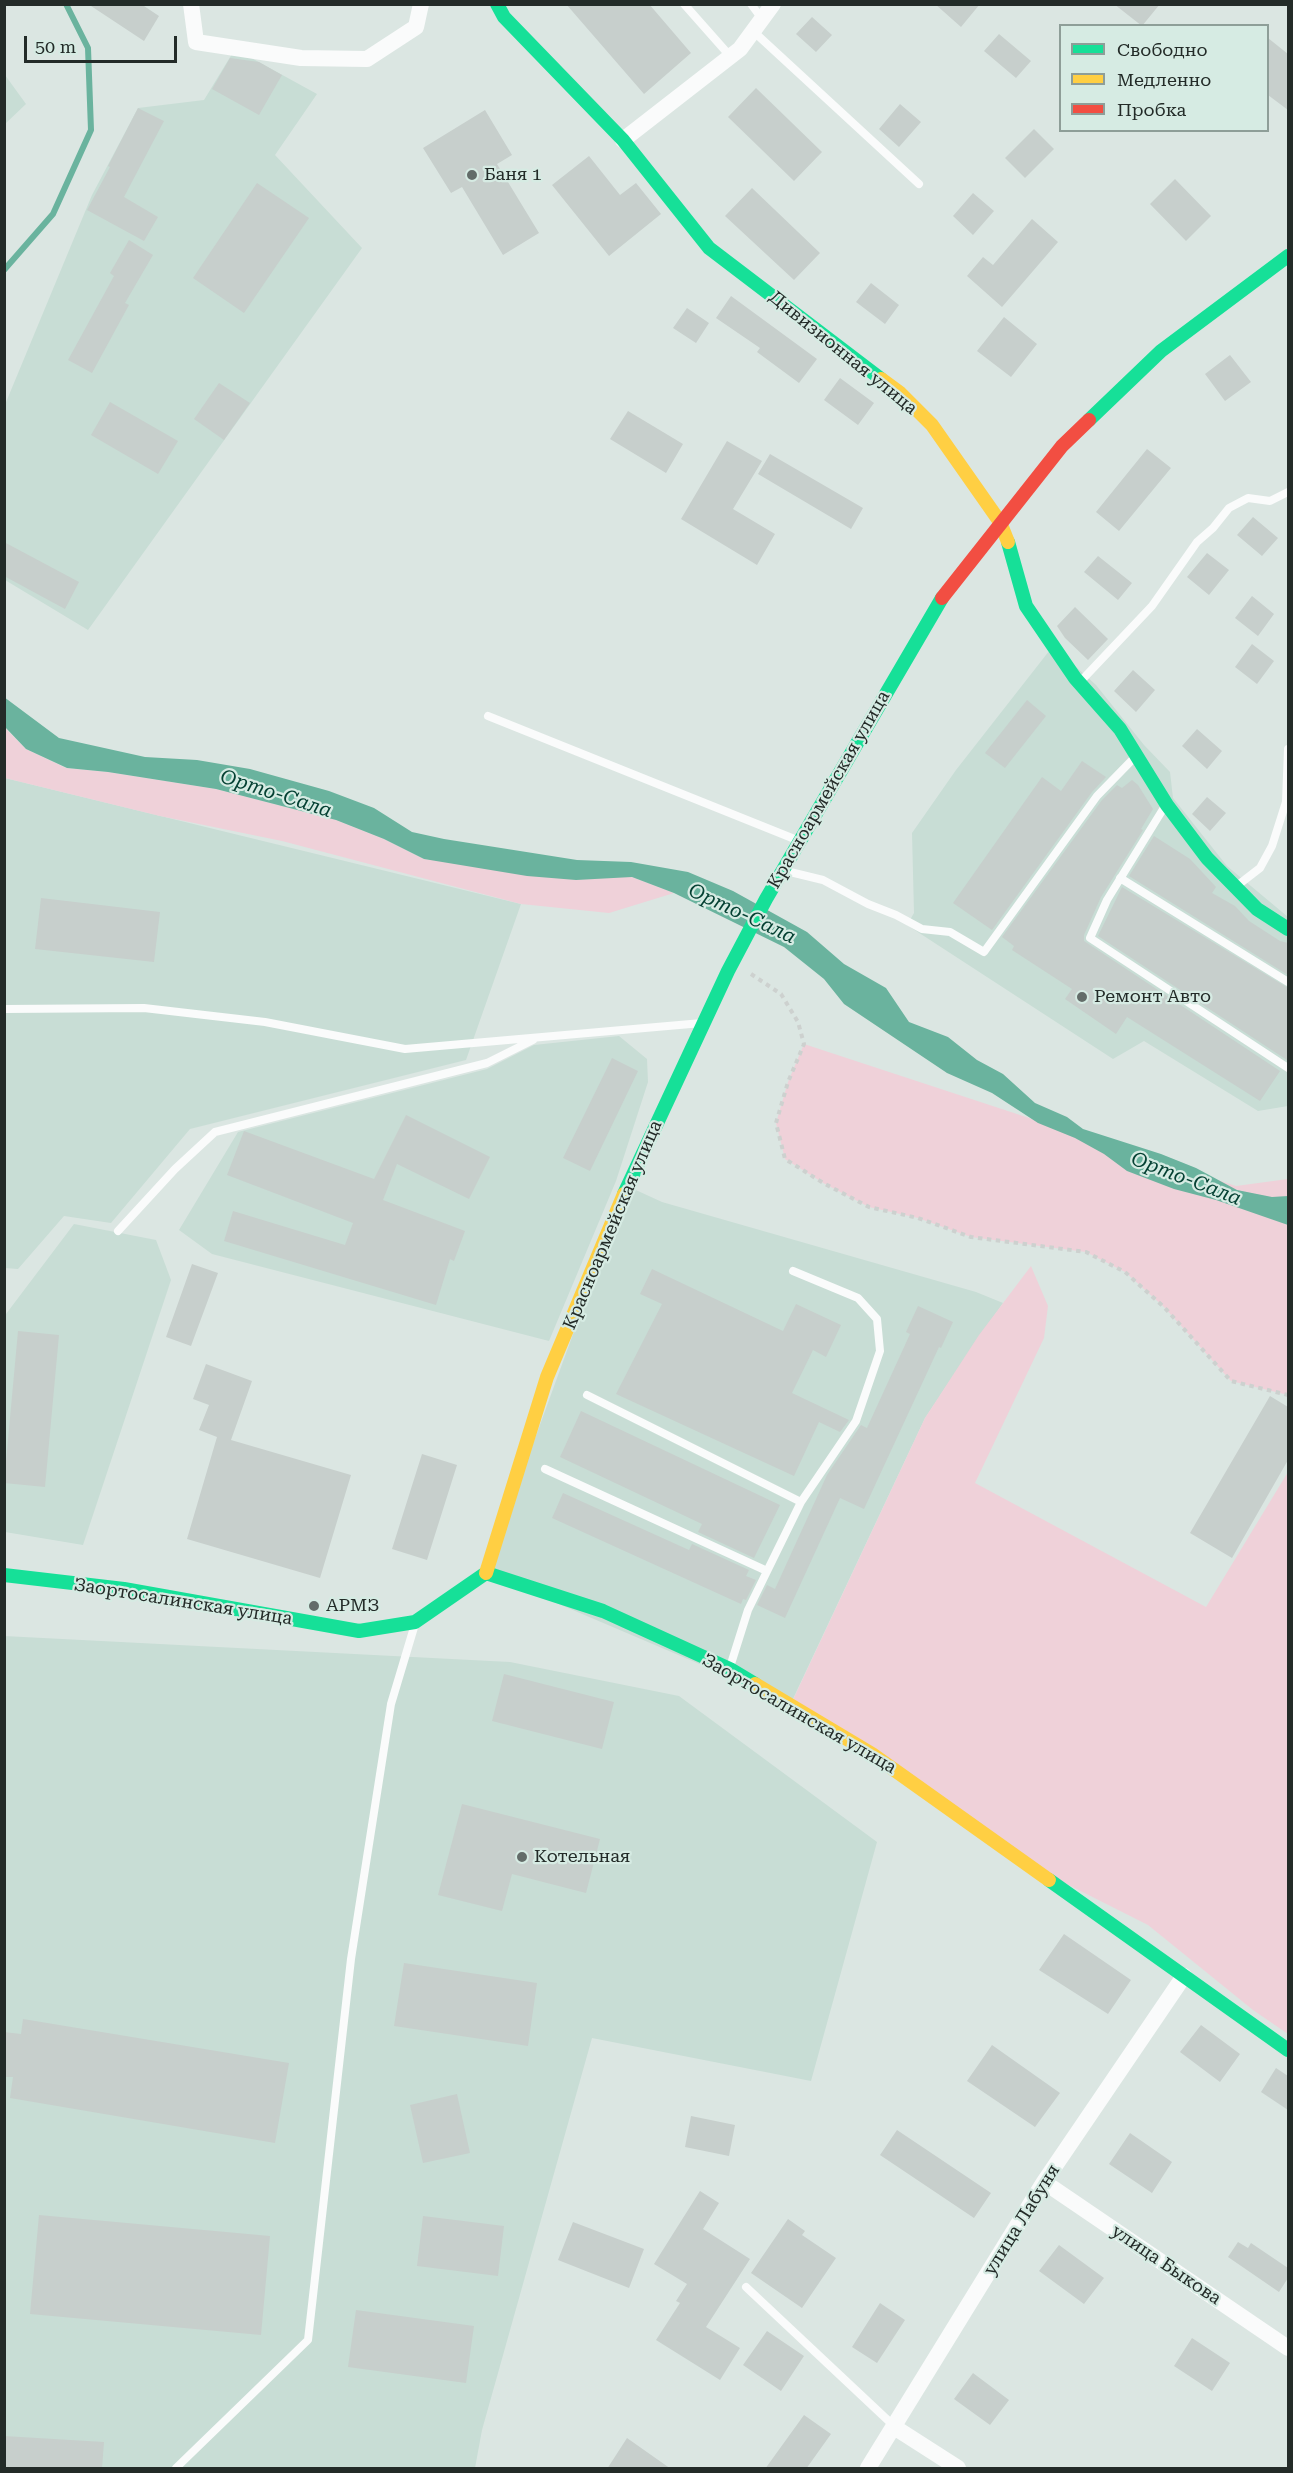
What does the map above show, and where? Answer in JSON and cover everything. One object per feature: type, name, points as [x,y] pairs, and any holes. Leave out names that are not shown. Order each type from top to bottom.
[{"type":"street","points":[[191,4],[196,42],[301,58],[367,58],[416,27],[421,4]]},
{"type":"street","name":"Дивизионная улица","points":[[497,4],[504,17],[622,140],[709,248],[900,393],[932,425],[999,522],[1011,547],[1026,606],[1079,683],[1120,729],[1167,805],[1207,858],[1257,909],[1288,929]]},
{"type":"street","points":[[622,140],[740,49],[773,4]]},
{"type":"street","name":"Красноармейская улица","points":[[486,1573],[548,1377],[627,1186],[728,971],[766,899],[941,599],[999,522],[1062,446],[1161,351],[1288,256]]},
{"type":"street","name":"Заортосалинская улица","points":[[4,1575],[124,1590],[359,1631],[415,1622],[486,1573],[603,1611],[730,1669],[872,1754],[1288,2050]]},
{"type":"street","name":"улица Лабуня","points":[[868,2469],[1044,2182],[1184,1976]]},
{"type":"street","name":"улица Быкова","points":[[1044,2182],[1288,2348]]},
{"type":"street","points":[[894,2427],[958,2469]]},
{"type":"lane","points":[[684,4],[730,56]]},
{"type":"lane","points":[[751,4],[758,25],[919,184]]},
{"type":"lane","points":[[1079,683],[1152,606],[1197,542],[1213,528],[1229,508],[1248,498],[1270,501],[1288,492]]},
{"type":"lane","points":[[488,716],[800,842]]},
{"type":"lane","points":[[1235,887],[1260,868],[1272,846],[1286,802],[1288,749]]},
{"type":"lane","points":[[783,870],[823,880],[922,929],[950,932],[984,952],[1097,796],[1136,756]]},
{"type":"lane","points":[[1167,805],[1107,900],[1090,938],[1288,1068]]},
{"type":"lane","points":[[1120,878],[1288,982]]},
{"type":"lane","points":[[4,1009],[144,1008],[265,1022],[405,1048],[704,1022]]},
{"type":"lane","points":[[118,1231],[175,1169],[215,1132],[487,1064],[537,1038]]},
{"type":"lane","points":[[730,1669],[748,1610],[801,1502],[856,1421],[880,1351],[877,1319],[858,1298],[793,1271]]},
{"type":"lane","points":[[588,1395],[801,1502]]},
{"type":"lane","points":[[545,1469],[767,1571]]},
{"type":"lane","points":[[176,2469],[308,2340],[351,1959],[391,1704],[415,1622]]},
{"type":"lane","points":[[746,2287],[894,2427]]},
{"type":"path","points":[[728,971],[740,969],[758,977],[781,994],[798,1022],[804,1044],[788,1082],[776,1123],[785,1159],[868,1207],[918,1218],[971,1237],[1086,1252],[1125,1272],[1164,1307],[1231,1382],[1288,1395]]},
{"type":"shaded area","points":[[235,49],[317,94],[275,155],[362,248],[88,630],[5,580],[4,407],[92,195],[138,108],[204,100]]},
{"type":"shaded area","points":[[5,75],[26,104],[4,124]]},
{"type":"shaded area","points":[[1053,646],[1096,685],[1144,745],[1170,772],[1173,798],[1227,866],[1288,917],[1288,1106],[1258,1111],[1144,1041],[1113,1059],[907,925],[914,913],[912,833],[956,770]]},
{"type":"shaded area","points":[[4,727],[26,749],[66,768],[108,772],[216,789],[336,820],[384,839],[424,859],[632,877],[674,893],[609,913],[521,904],[282,841],[160,816],[5,778]]},
{"type":"shaded area","points":[[5,778],[521,904],[466,1060],[190,1129],[111,1223],[64,1216],[18,1269],[5,1268]]},
{"type":"shaded area","points":[[619,1036],[647,1059],[648,1082],[616,1181],[549,1341],[212,1254],[179,1230],[238,1132],[487,1069],[534,1045]]},
{"type":"shaded area","points":[[804,1044],[1236,1186],[1288,1179],[1288,1395],[1231,1381],[1164,1307],[1125,1272],[1086,1252],[971,1237],[918,1218],[869,1207],[825,1184],[785,1159],[776,1123],[788,1082]]},
{"type":"shaded area","points":[[627,1186],[662,1202],[976,1292],[1003,1303],[925,1418],[791,1703],[486,1573]]},
{"type":"shaded area","points":[[74,1224],[156,1240],[171,1280],[83,1545],[5,1532],[6,1314]]},
{"type":"shaded area","points":[[1031,1266],[1048,1306],[1044,1338],[975,1483],[1206,1607],[1288,1472],[1288,2034],[1253,2010],[1148,1925],[1035,1868],[791,1704],[925,1418],[979,1335]]},
{"type":"shaded area","points":[[4,1636],[510,1662],[679,1696],[877,1842],[811,2081],[592,2038],[482,2430],[475,2468],[5,2468]]},
{"type":"water","name":"Орто-Сала","points":[[4,697],[59,738],[145,757],[197,760],[250,769],[329,791],[374,808],[412,832],[577,860],[631,862],[688,872],[733,891],[807,932],[844,964],[886,988],[909,1022],[948,1037],[977,1060],[1003,1074],[1035,1103],[1067,1117],[1083,1129],[1161,1154],[1196,1168],[1237,1190],[1272,1197],[1288,1196],[1288,1225],[1216,1200],[1174,1189],[1127,1171],[1104,1154],[1075,1138],[1038,1123],[992,1093],[947,1073],[844,1004],[824,979],[784,947],[674,893],[632,877],[576,880],[527,876],[424,859],[384,839],[336,820],[216,789],[67,768],[26,749],[5,727]]},
{"type":"building","points":[[88,4],[141,4],[159,16],[144,41]]},
{"type":"building","points":[[566,4],[649,4],[691,53],[644,94]]},
{"type":"building","points":[[935,4],[980,4],[961,27]]},
{"type":"building","points":[[1114,4],[1160,4],[1144,24],[1139,24]]},
{"type":"building","points":[[812,17],[832,35],[816,52],[796,34]]},
{"type":"building","points":[[999,34],[1031,61],[1016,78],[984,51]]},
{"type":"building","points":[[1269,39],[1288,54],[1288,110],[1269,96]]},
{"type":"building","points":[[230,58],[259,62],[282,75],[259,115],[212,89]]},
{"type":"building","points":[[756,88],[822,152],[794,181],[728,117]]},
{"type":"building","points":[[900,104],[921,122],[899,147],[879,129]]},
{"type":"building","points":[[138,108],[164,121],[124,197],[158,217],[144,241],[87,210]]},
{"type":"building","name":"Баня 1","points":[[485,110],[512,155],[497,164],[539,233],[503,255],[462,187],[451,193],[423,148]]},
{"type":"building","points":[[1034,129],[1054,149],[1025,178],[1005,158]]},
{"type":"building","points":[[589,156],[620,195],[636,183],[661,214],[609,256],[552,185]]},
{"type":"building","points":[[1175,179],[1211,216],[1186,241],[1150,204]]},
{"type":"building","points":[[257,183],[309,218],[244,313],[193,278]]},
{"type":"building","points":[[752,188],[820,253],[794,280],[725,216]]},
{"type":"building","points":[[973,193],[994,211],[973,235],[953,216]]},
{"type":"building","points":[[1032,219],[1058,242],[1002,307],[967,276],[983,257],[993,265]]},
{"type":"building","points":[[129,240],[153,255],[125,303],[129,305],[92,373],[68,360],[114,276],[110,273]]},
{"type":"building","points":[[871,283],[899,305],[885,324],[856,302]]},
{"type":"building","points":[[731,296],[817,359],[799,383],[757,352],[760,348],[716,318]]},
{"type":"building","points":[[687,308],[709,323],[696,343],[673,328]]},
{"type":"building","points":[[1004,317],[1037,344],[1011,377],[977,351]]},
{"type":"building","points":[[1230,355],[1251,382],[1225,401],[1205,374]]},
{"type":"building","points":[[840,378],[874,403],[858,425],[824,400]]},
{"type":"building","points":[[219,383],[250,403],[224,440],[194,419]]},
{"type":"building","points":[[110,402],[178,441],[158,474],[91,435]]},
{"type":"building","points":[[628,411],[683,444],[666,473],[610,439]]},
{"type":"building","points":[[727,441],[762,461],[733,509],[775,534],[757,565],[681,519]]},
{"type":"building","points":[[1147,449],[1171,468],[1119,531],[1096,512]]},
{"type":"building","points":[[770,454],[863,508],[851,529],[758,474]]},
{"type":"building","points":[[1253,517],[1278,538],[1262,556],[1237,535]]},
{"type":"building","points":[[4,542],[79,582],[65,609],[4,576]]},
{"type":"building","points":[[1207,553],[1229,570],[1209,595],[1187,577]]},
{"type":"building","points":[[1098,556],[1132,583],[1118,600],[1084,572]]},
{"type":"building","points":[[1252,596],[1274,614],[1258,636],[1235,618]]},
{"type":"building","points":[[1075,607],[1108,639],[1088,660],[1065,638],[1057,626]]},
{"type":"building","points":[[1252,644],[1274,661],[1257,684],[1235,667]]},
{"type":"building","points":[[1133,670],[1155,690],[1136,712],[1114,691]]},
{"type":"building","points":[[1027,700],[1046,716],[1005,768],[985,753]]},
{"type":"building","points":[[1197,729],[1222,751],[1207,769],[1182,746]]},
{"type":"building","points":[[1082,761],[1106,777],[1092,792],[992,930],[953,903],[1042,777],[1061,791]]},
{"type":"building","points":[[1132,780],[1138,785],[1153,809],[1141,829],[1143,830],[1101,897],[1084,935],[1084,941],[1280,1071],[1260,1101],[1127,1017],[1116,1034],[1065,999],[1072,989],[1012,950],[1014,946],[1002,937],[1102,800],[1117,785],[1122,788]]},
{"type":"building","points":[[1207,797],[1226,813],[1210,831],[1192,814]]},
{"type":"building","points":[[1154,836],[1190,859],[1216,887],[1212,893],[1235,906],[1249,921],[1280,941],[1288,943],[1288,975],[1129,876]]},
{"type":"building","points":[[1122,887],[1288,988],[1287,1060],[1098,936]]},
{"type":"building","points":[[41,898],[160,912],[154,962],[35,949]]},
{"type":"building","points":[[612,1058],[638,1071],[590,1171],[563,1158]]},
{"type":"building","points":[[406,1115],[490,1157],[469,1199],[397,1164],[383,1200],[465,1231],[454,1261],[450,1259],[436,1305],[224,1241],[233,1211],[345,1245],[353,1223],[227,1175],[244,1131],[374,1179]]},
{"type":"building","points":[[192,1264],[218,1273],[191,1346],[166,1337]]},
{"type":"building","points":[[652,1269],[783,1331],[796,1304],[841,1325],[826,1357],[813,1350],[792,1393],[849,1420],[840,1432],[819,1422],[794,1476],[616,1394],[662,1304],[640,1294]]},
{"type":"building","points":[[918,1306],[953,1322],[941,1348],[939,1347],[864,1509],[840,1498],[785,1618],[757,1605],[767,1585],[775,1589],[827,1475],[861,1425],[867,1428],[910,1334],[906,1332]]},
{"type":"building","points":[[18,1331],[59,1335],[45,1487],[4,1483]]},
{"type":"building","points":[[206,1364],[252,1381],[231,1440],[351,1475],[320,1578],[187,1539],[217,1437],[199,1430],[209,1405],[193,1399]]},
{"type":"building","points":[[1270,1396],[1288,1407],[1288,1460],[1232,1558],[1190,1533]]},
{"type":"building","points":[[581,1411],[780,1505],[754,1558],[698,1532],[702,1524],[560,1457]]},
{"type":"building","points":[[422,1454],[457,1465],[427,1560],[392,1549]]},
{"type":"building","points":[[563,1493],[689,1550],[692,1544],[749,1570],[746,1576],[756,1580],[746,1600],[743,1599],[741,1604],[552,1518]]},
{"type":"building","points":[[504,1674],[614,1702],[602,1749],[492,1721]]},
{"type":"building","name":"Котельная","points":[[462,1804],[600,1839],[586,1893],[512,1874],[502,1911],[438,1895]]},
{"type":"building","points":[[1064,1934],[1131,1980],[1108,2014],[1039,1970]]},
{"type":"building","points":[[404,1963],[537,1983],[528,2046],[394,2026]]},
{"type":"building","points":[[23,2019],[289,2063],[275,2143],[10,2098],[13,2077],[4,2077],[4,2032],[21,2034]]},
{"type":"building","points":[[1201,2025],[1240,2054],[1220,2082],[1180,2052]]},
{"type":"building","points":[[992,2045],[1060,2093],[1035,2127],[967,2081]]},
{"type":"building","points":[[1276,2068],[1288,2076],[1288,2110],[1261,2092]]},
{"type":"building","points":[[457,2094],[470,2153],[423,2163],[410,2105]]},
{"type":"building","points":[[691,2116],[735,2125],[729,2156],[685,2147]]},
{"type":"building","points":[[897,2130],[991,2193],[974,2218],[880,2155]]},
{"type":"building","points":[[1130,2133],[1172,2162],[1152,2193],[1109,2164]]},
{"type":"building","points":[[700,2191],[719,2203],[703,2229],[750,2259],[706,2327],[740,2348],[720,2380],[656,2340],[680,2303],[676,2301],[687,2284],[654,2264]]},
{"type":"building","points":[[39,2215],[270,2236],[261,2335],[30,2314]]},
{"type":"building","points":[[423,2216],[504,2226],[498,2276],[417,2266]]},
{"type":"building","points":[[788,2219],[805,2231],[802,2235],[836,2258],[802,2308],[751,2273]]},
{"type":"building","points":[[573,2222],[644,2249],[629,2288],[558,2260]]},
{"type":"building","points":[[1238,2242],[1248,2248],[1251,2243],[1288,2268],[1288,2278],[1279,2292],[1228,2257]]},
{"type":"building","points":[[1059,2245],[1104,2278],[1084,2304],[1039,2271]]},
{"type":"building","points":[[880,2303],[905,2320],[877,2363],[852,2347]]},
{"type":"building","points":[[356,2310],[474,2326],[466,2383],[348,2367]]},
{"type":"building","points":[[767,2331],[804,2356],[781,2391],[743,2365]]},
{"type":"building","points":[[1192,2338],[1230,2363],[1212,2391],[1174,2366]]},
{"type":"building","points":[[973,2373],[1009,2400],[990,2425],[954,2399]]},
{"type":"building","points":[[804,2415],[831,2434],[806,2469],[765,2469]]},
{"type":"building","points":[[4,2436],[104,2442],[102,2469],[4,2469]]},
{"type":"building","points":[[627,2438],[671,2469],[607,2469]]},
{"type":"waterway","points":[[4,270],[53,214],[91,130],[88,48],[66,4]]},
{"type":"traffic: fast","points":[[497,4],[504,17],[623,140],[709,248],[881,379]]},
{"type":"traffic: fast","points":[[1089,420],[1161,351],[1288,256]]},
{"type":"traffic: fast","points":[[1008,542],[1026,606],[1075,678],[1120,729],[1167,805],[1207,858],[1257,909],[1288,929]]},
{"type":"traffic: fast","points":[[624,1194],[728,971],[766,899],[942,598]]},
{"type":"traffic: fast","points":[[4,1575],[124,1589],[359,1631],[415,1622],[486,1573],[603,1611],[730,1669],[755,1684]]},
{"type":"traffic: fast","points":[[1049,1880],[1288,2050]]},
{"type":"traffic: slow","points":[[881,379],[900,393],[932,425],[1000,522],[1008,542]]},
{"type":"traffic: slow","points":[[486,1573],[547,1377],[624,1194]]},
{"type":"traffic: slow","points":[[755,1684],[872,1754],[1049,1880]]},
{"type":"traffic: jam","points":[[942,598],[1062,446],[1089,420]]},
{"type":"place","name":"Баня 1","points":[[472,175]]},
{"type":"place","name":"Ремонт Авто","points":[[1082,997]]},
{"type":"place","name":"АРМЗ","points":[[314,1606]]},
{"type":"place","name":"Котельная","points":[[522,1857]]}]
